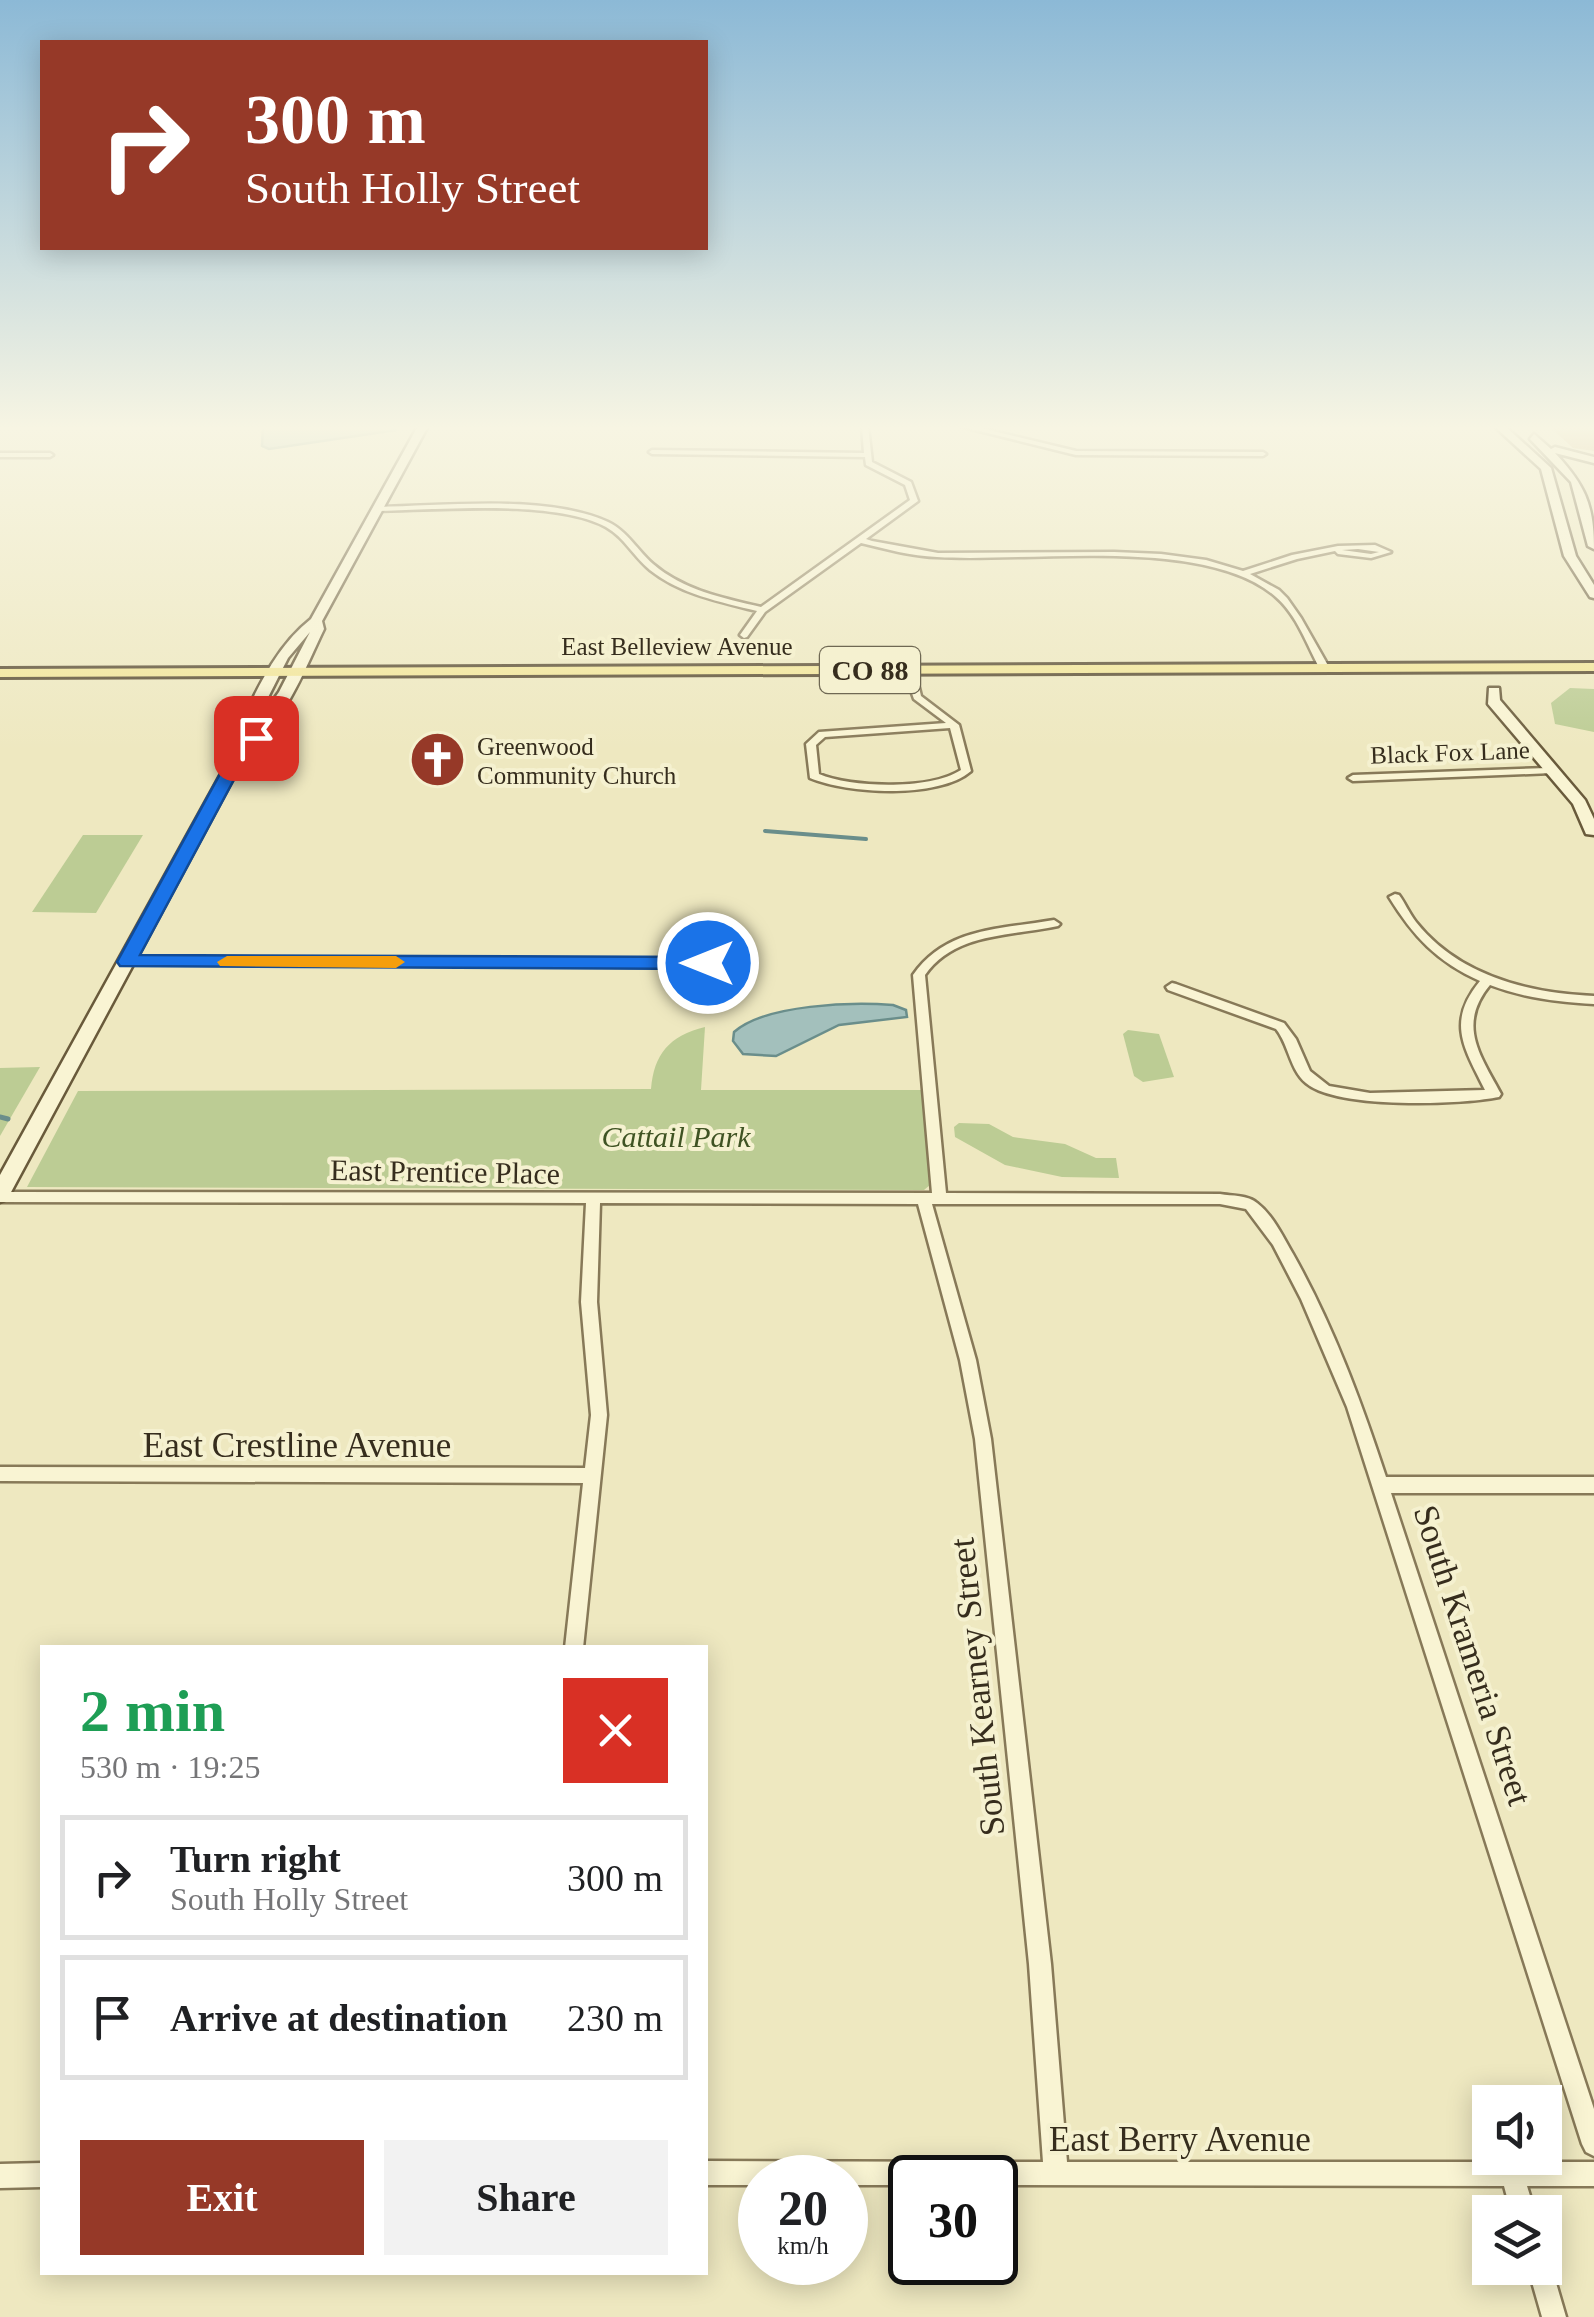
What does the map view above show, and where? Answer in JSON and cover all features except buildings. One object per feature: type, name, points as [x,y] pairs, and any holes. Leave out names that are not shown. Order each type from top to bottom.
[{"type":"main road","name":"East Belleview Avenue","points":[[0,681],[1325,669],[1485,679],[1594,668]]},
{"type":"main road","name":"East Belleview Avenue","points":[[0,673],[284,677],[1594,678]]},
{"type":"street","points":[[0,1195],[245,743],[256,738],[284,677],[318,629],[316,621],[363,534]]},
{"type":"street","points":[[622,534],[648,564],[678,585],[762,610]]},
{"type":"street","points":[[744,634],[762,610],[873,534]]},
{"type":"street","points":[[1564,534],[1570,556],[1594,594]]},
{"type":"street","points":[[863,541],[939,555],[1175,558],[1244,574],[1286,602],[1325,669]]},
{"type":"street","points":[[1244,574],[1284,557],[1370,546],[1387,552],[1371,556],[1338,552]]},
{"type":"street","points":[[912,678],[917,697],[954,725],[966,771],[954,781],[838,784],[820,780],[811,772],[810,744],[822,734],[954,725]]},
{"type":"street","points":[[1485,679],[1493,701],[1520,729],[1550,773],[1562,800],[1593,833]]},
{"type":"street","name":"Black Fox Lane","points":[[1353,778],[1550,773]]},
{"type":"street","points":[[1395,898],[1405,919],[1432,947],[1488,979],[1536,994],[1594,1000]]},
{"type":"street","name":"South Kearney Street","points":[[1054,924],[956,943],[936,954],[919,976],[932,1200],[983,1439],[1040,1964],[1056,2174]]},
{"type":"street","points":[[126,962],[708,963]]},
{"type":"street","points":[[1172,987],[1280,1026],[1304,1072],[1324,1090],[1350,1096],[1494,1094],[1464,1026],[1469,1000],[1488,979]]},
{"type":"street","name":"East Prentice Place","points":[[0,1195],[594,1201],[1220,1199],[1250,1204]]},
{"type":"street","points":[[574,1645],[600,1415],[590,1312],[594,1201]]},
{"type":"street","name":"South Krameria Street","points":[[1250,1204],[1267,1224],[1320,1324],[1382,1485],[1594,2144]]},
{"type":"street","name":"East Crestline Avenue","points":[[0,1474],[594,1476]]},
{"type":"street","points":[[1382,1485],[1594,1486]]},
{"type":"street","name":"East Berry Avenue","points":[[708,2173],[1472,2174]]},
{"type":"street","name":"East Berry Avenue","points":[[1562,2174],[1594,2174]]},
{"type":"street","points":[[0,2176],[40,2176]]},
{"type":"street","points":[[1545,2285],[1554,2317]]},
{"type":"green space","points":[[1570,688],[1594,689],[1594,732],[1555,724],[1551,703]]},
{"type":"green space","points":[[83,835],[143,835],[96,913],[32,912]]},
{"type":"green space","name":"Cattail Park","points":[[705,1027],[701,1090],[923,1090],[930,1185],[924,1190],[27,1187],[78,1091],[651,1089],[656,1066],[666,1048]]},
{"type":"green space","points":[[1128,1030],[1159,1034],[1174,1077],[1143,1082],[1134,1076],[1123,1034]]},
{"type":"green space","points":[[40,1067],[0,1136],[0,1068]]},
{"type":"green space","points":[[959,1123],[989,1124],[1013,1137],[1065,1144],[1096,1158],[1116,1158],[1119,1178],[1062,1177],[1005,1165],[955,1137],[954,1127]]},
{"type":"water","points":[[893,1005],[906,1010],[907,1017],[839,1025],[776,1056],[743,1054],[733,1041],[734,1032],[748,1023],[788,1010]]},
{"type":"waterway","points":[[765,831],[866,839]]},
{"type":"waterway","points":[[0,1117],[8,1119]]},
{"type":"slow traffic","points":[[227,962],[396,962]]},
{"type":"place","name":"Greenwood Community Church","points":[[438,760]]},
{"type":"route","points":[[256,738],[245,743],[126,962],[708,963]]}]
